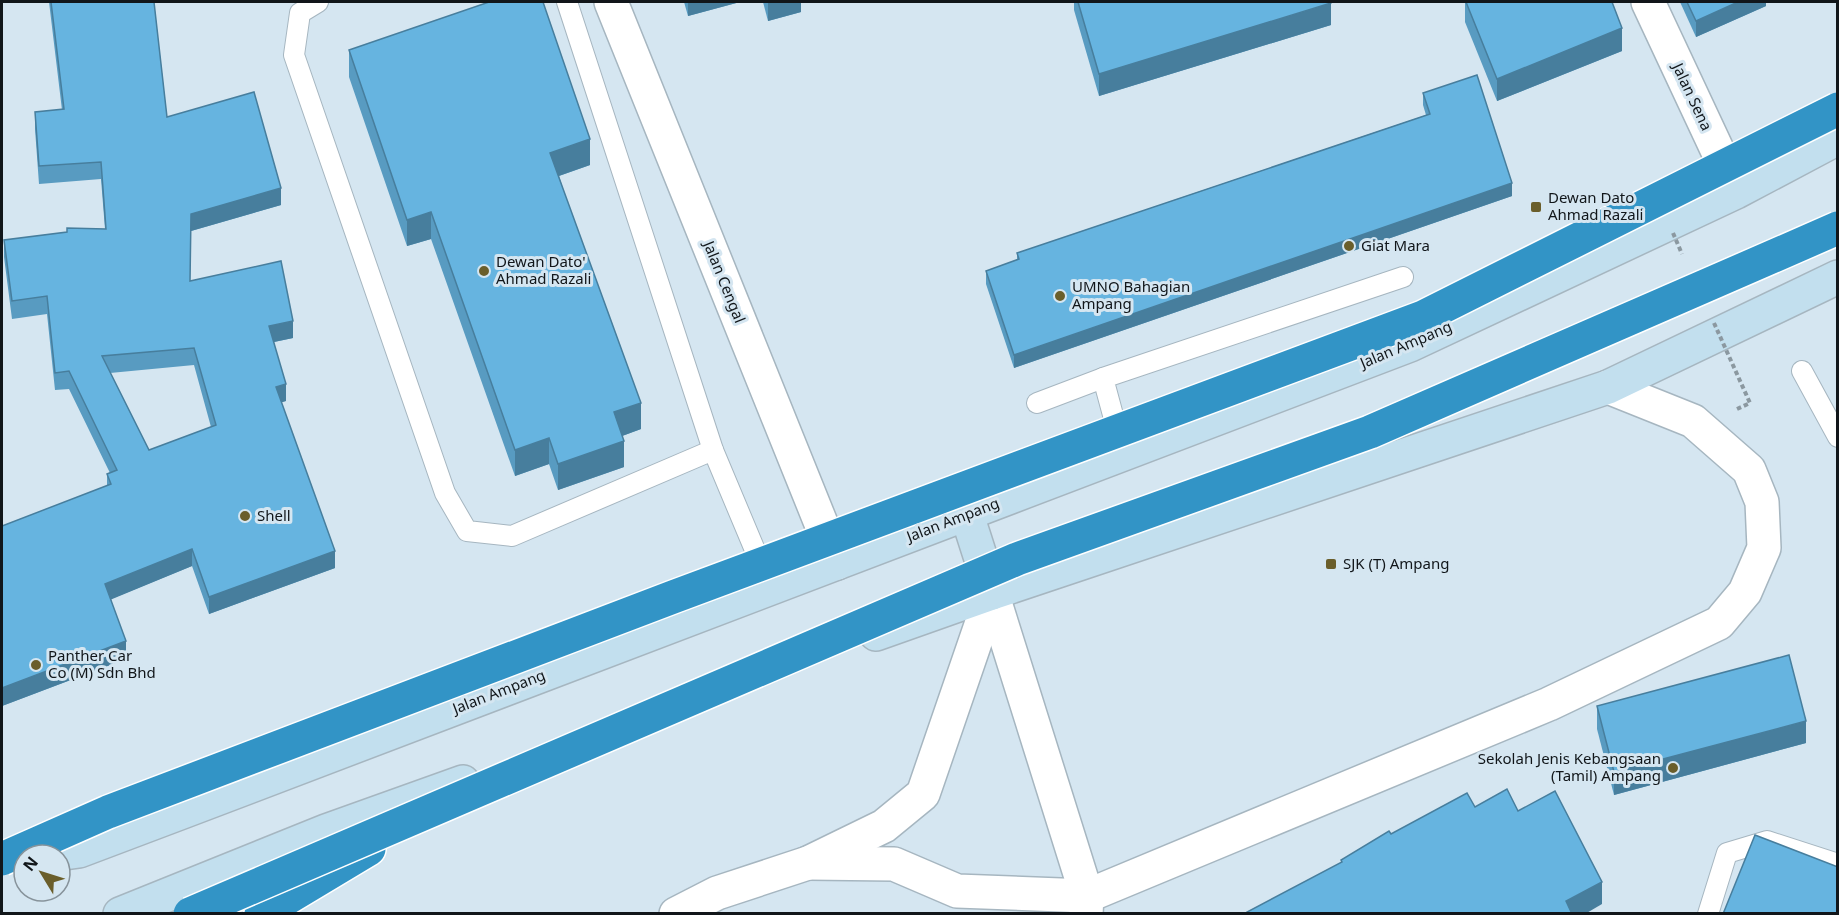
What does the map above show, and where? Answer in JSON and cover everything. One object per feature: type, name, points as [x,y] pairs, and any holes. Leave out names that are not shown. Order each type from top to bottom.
[{"type":"highway","points":[[2,861],[108,812],[673,597],[1423,317],[1838,109]]},
{"type":"highway","points":[[190,914],[1017,559],[1370,432],[1838,228]]},
{"type":"highway","points":[[261,914],[442,805]]},
{"type":"main road","name":"Jalan Ampang","points":[[72,852],[80,851],[967,515],[1410,345],[1736,192],[1838,138]]},
{"type":"main road","points":[[120,914],[326,831],[992,593],[1608,387],[1838,278]]},
{"type":"main road","points":[[967,515],[992,593]]},
{"type":"street","name":"Jalan Cengal","points":[[611,2],[837,563]]},
{"type":"street","name":"Jalan Sena","points":[[1648,2],[1736,192]]},
{"type":"street","points":[[808,863],[894,864],[957,891],[1087,905],[1549,704],[1719,623],[1746,592],[1764,548],[1762,502],[1749,470],[1693,421],[1608,387]]},
{"type":"street","points":[[992,593],[1087,905]]},
{"type":"street","points":[[676,914],[717,893],[808,863],[884,826],[924,794],[992,593]]},
{"type":"lane","points":[[318,2],[300,13],[294,55],[445,492],[467,531],[512,536],[713,450]]},
{"type":"lane","points":[[567,2],[713,450],[771,589]]},
{"type":"lane","points":[[1037,403],[1103,378],[1403,277]]},
{"type":"lane","points":[[1802,371],[1838,437]]},
{"type":"lane","points":[[1103,378],[1124,455]]},
{"type":"lane","points":[[1708,914],[1727,853],[1767,841],[1838,864]]},
{"type":"building","points":[[51,2],[154,2],[167,117],[254,92],[281,188],[191,214],[190,281],[281,261],[293,321],[269,326],[286,384],[276,387],[335,551],[209,597],[192,549],[105,584],[126,641],[2,688],[2,526],[111,484],[107,474],[117,470],[69,371],[55,373],[47,296],[12,301],[4,240],[67,232],[67,228],[106,229],[101,162],[39,166],[35,112],[64,109]],"holes":[[[194,348],[216,425],[149,450],[102,356]]]},
{"type":"building","points":[[489,2],[543,2],[590,139],[550,153],[641,403],[614,412],[624,441],[558,464],[549,438],[515,450],[431,212],[407,220],[349,50]]},
{"type":"building","points":[[1078,2],[1331,2],[1331,3],[1099,74]]},
{"type":"building","points":[[1466,2],[1612,2],[1622,28],[1497,79]]},
{"type":"building","points":[[1687,2],[1738,2],[1696,21]]},
{"type":"building","points":[[1477,75],[1512,183],[1014,355],[986,271],[1019,259],[1017,253],[1430,114],[1423,93]]},
{"type":"building","points":[[1789,655],[1806,721],[1614,772],[1597,706]]},
{"type":"building","points":[[1507,789],[1518,811],[1555,791],[1602,882],[1566,901],[1572,914],[1248,914],[1247,912],[1342,862],[1341,860],[1389,831],[1391,834],[1467,793],[1475,807]]},
{"type":"building","points":[[1755,835],[1838,867],[1838,914],[1723,914]]},
{"type":"place","name":"Dewan Dato Ahmad Razali","points":[[1536,207]]},
{"type":"place","name":"Giat Mara","points":[[1349,246]]},
{"type":"place","name":"Dewan Dato' Ahmad Razali","points":[[484,271]]},
{"type":"place","name":"UMNO Bahagian Ampang","points":[[1060,296]]},
{"type":"place","name":"Shell","points":[[245,516]]},
{"type":"place","name":"SJK (T) Ampang","points":[[1331,564]]},
{"type":"place","name":"Panther Car Co (M) Sdn Bhd","points":[[36,665]]},
{"type":"place","name":"Sekolah Jenis Kebangsaan (Tamil) Ampang","points":[[1673,768]]}]
